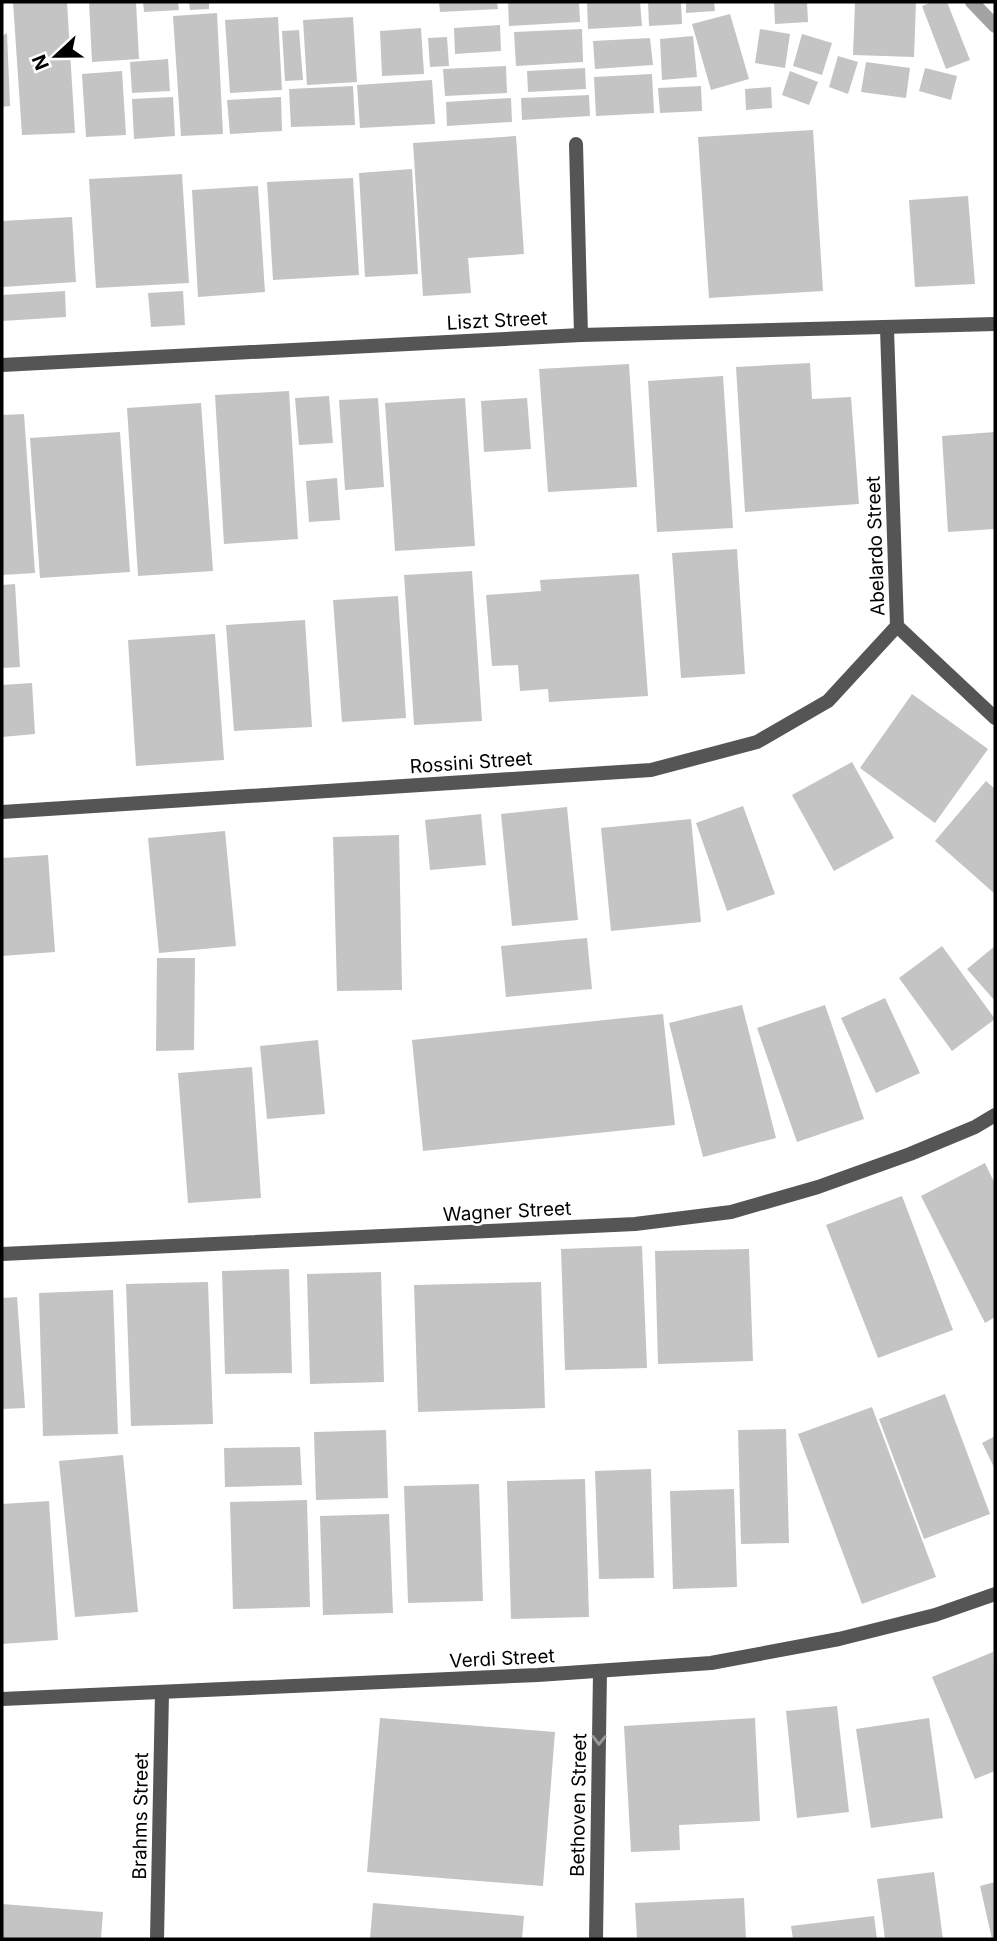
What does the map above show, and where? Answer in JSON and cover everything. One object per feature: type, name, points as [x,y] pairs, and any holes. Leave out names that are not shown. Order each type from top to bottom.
[{"type":"street","points":[[576,144],[581,335]]},
{"type":"street","name":"Liszt Street","points":[[2,365],[581,335],[887,329],[995,324]]},
{"type":"street","name":"Abelardo Street","points":[[887,329],[897,626],[995,719]]},
{"type":"street","name":"Rossini Street","points":[[2,812],[651,770],[757,742],[781,729],[828,701],[897,626]]},
{"type":"street","name":"Wagner Street","points":[[2,1254],[635,1224],[731,1212],[818,1187],[910,1154],[975,1127],[995,1115]]},
{"type":"street","name":"Verdi Street","points":[[2,1699],[600,1672],[711,1662],[839,1639],[935,1615],[995,1594]]},
{"type":"street","name":"Bethoven Street","points":[[596,1939],[600,1672]]},
{"type":"street","name":"Brahms Street","points":[[157,1939],[162,1693]]},
{"type":"building","points":[[13,2],[67,2],[75,133],[22,135]]},
{"type":"building","points":[[89,2],[136,2],[139,59],[92,62]]},
{"type":"building","points":[[143,2],[178,2],[179,10],[144,12]]},
{"type":"building","points":[[189,2],[209,2],[209,9],[190,10]]},
{"type":"building","points":[[439,2],[497,2],[498,9],[440,12]]},
{"type":"building","points":[[508,2],[579,2],[580,22],[509,26]]},
{"type":"building","points":[[587,2],[640,2],[642,26],[588,29]]},
{"type":"building","points":[[648,2],[681,2],[682,24],[649,26]]},
{"type":"building","points":[[686,2],[714,2],[715,11],[686,13]]},
{"type":"building","points":[[774,2],[807,2],[808,22],[775,24]]},
{"type":"building","points":[[855,2],[916,2],[914,57],[853,55]]},
{"type":"building","points":[[932,2],[947,2],[970,60],[946,69],[922,6]]},
{"type":"building","points":[[217,13],[223,134],[181,136],[173,16]]},
{"type":"building","points":[[730,14],[749,79],[711,90],[692,24]]},
{"type":"building","points":[[278,17],[282,90],[230,93],[225,20]]},
{"type":"building","points":[[353,17],[357,82],[307,85],[303,20]]},
{"type":"building","points":[[500,25],[501,51],[455,54],[454,28]]},
{"type":"building","points":[[421,28],[424,74],[382,76],[380,31]]},
{"type":"building","points":[[582,29],[583,62],[516,66],[514,32]]},
{"type":"building","points":[[760,29],[790,34],[785,68],[755,63]]},
{"type":"building","points":[[299,30],[303,80],[285,81],[282,31]]},
{"type":"building","points":[[7,33],[10,106],[2,107],[2,36]]},
{"type":"building","points":[[802,34],[832,43],[822,75],[793,66]]},
{"type":"building","points":[[693,36],[697,77],[662,80],[660,39]]},
{"type":"building","points":[[447,37],[449,66],[430,67],[428,38]]},
{"type":"building","points":[[650,38],[653,65],[595,69],[593,41]]},
{"type":"building","points":[[838,56],[858,62],[848,94],[829,87]]},
{"type":"building","points":[[168,59],[170,91],[132,93],[130,62]]},
{"type":"building","points":[[866,62],[910,68],[906,98],[861,92]]},
{"type":"building","points":[[506,66],[507,93],[445,96],[443,69]]},
{"type":"building","points":[[585,68],[586,89],[528,92],[527,71]]},
{"type":"building","points":[[925,68],[957,76],[951,100],[919,91]]},
{"type":"building","points":[[122,71],[126,135],[86,137],[82,74]]},
{"type":"building","points":[[790,71],[818,82],[809,105],[782,95]]},
{"type":"building","points":[[652,74],[654,113],[596,116],[594,77]]},
{"type":"building","points":[[432,80],[435,124],[360,128],[357,85]]},
{"type":"building","points":[[353,86],[355,125],[291,127],[289,89]]},
{"type":"building","points":[[701,86],[702,111],[660,113],[658,88]]},
{"type":"building","points":[[771,87],[772,108],[746,110],[745,89]]},
{"type":"building","points":[[589,95],[590,116],[522,120],[521,98]]},
{"type":"building","points":[[173,97],[175,136],[134,139],[132,99]]},
{"type":"building","points":[[281,97],[282,131],[230,134],[227,100]]},
{"type":"building","points":[[511,98],[512,122],[447,126],[446,102]]},
{"type":"building","points":[[813,130],[823,291],[709,298],[698,137]]},
{"type":"building","points":[[516,136],[524,254],[468,258],[471,293],[423,296],[413,143]]},
{"type":"building","points":[[412,169],[418,274],[365,277],[359,173]]},
{"type":"building","points":[[182,174],[189,283],[96,288],[89,179]]},
{"type":"building","points":[[353,178],[359,275],[273,280],[267,182]]},
{"type":"building","points":[[258,186],[265,292],[198,297],[192,190]]},
{"type":"building","points":[[968,196],[975,284],[915,287],[909,200]]},
{"type":"building","points":[[72,217],[76,282],[3,287],[2,221]]},
{"type":"building","points":[[65,291],[66,317],[2,321],[2,295]]},
{"type":"building","points":[[183,291],[185,325],[151,327],[148,293]]},
{"type":"building","points":[[810,363],[812,399],[851,397],[859,504],[745,512],[736,367]]},
{"type":"building","points":[[629,364],[637,487],[548,492],[539,369]]},
{"type":"building","points":[[723,376],[733,528],[657,532],[648,381]]},
{"type":"building","points":[[289,391],[298,539],[224,544],[215,395]]},
{"type":"building","points":[[329,396],[333,443],[299,445],[295,398]]},
{"type":"building","points":[[378,398],[384,487],[345,490],[339,400]]},
{"type":"building","points":[[465,398],[475,546],[395,551],[385,403]]},
{"type":"building","points":[[527,398],[531,449],[484,452],[481,401]]},
{"type":"building","points":[[201,403],[213,571],[138,576],[127,408]]},
{"type":"building","points":[[24,414],[35,573],[2,575],[2,415]]},
{"type":"building","points":[[120,432],[130,572],[40,578],[30,438]]},
{"type":"building","points":[[995,432],[995,529],[948,532],[942,436]]},
{"type":"building","points":[[337,478],[340,520],[309,522],[306,481]]},
{"type":"building","points":[[737,549],[745,674],[681,678],[672,553]]},
{"type":"building","points":[[472,571],[482,721],[414,725],[404,575]]},
{"type":"building","points":[[639,574],[648,696],[549,702],[548,689],[520,691],[518,665],[492,666],[486,595],[541,591],[540,580]]},
{"type":"building","points":[[15,584],[20,667],[2,668],[2,585]]},
{"type":"building","points":[[398,596],[406,718],[342,722],[333,600]]},
{"type":"building","points":[[305,620],[312,727],[234,731],[226,625]]},
{"type":"building","points":[[215,634],[224,760],[136,766],[128,640]]},
{"type":"building","points":[[32,683],[35,734],[2,737],[2,685]]},
{"type":"building","points":[[912,694],[988,749],[935,823],[860,768]]},
{"type":"building","points":[[852,762],[894,838],[834,871],[792,795]]},
{"type":"building","points":[[986,781],[995,789],[995,894],[935,841]]},
{"type":"building","points":[[743,806],[775,894],[727,911],[696,823]]},
{"type":"building","points":[[567,807],[578,920],[512,926],[501,814]]},
{"type":"building","points":[[481,814],[486,865],[430,870],[425,820]]},
{"type":"building","points":[[691,819],[701,922],[611,931],[601,828]]},
{"type":"building","points":[[225,831],[236,946],[159,953],[148,838]]},
{"type":"building","points":[[399,835],[402,990],[337,991],[333,837]]},
{"type":"building","points":[[48,855],[55,952],[2,956],[2,858]]},
{"type":"building","points":[[587,938],[592,989],[506,997],[501,946]]},
{"type":"building","points":[[942,946],[995,1019],[952,1051],[899,978]]},
{"type":"building","points":[[995,946],[995,1001],[967,969]]},
{"type":"building","points":[[157,958],[195,958],[194,1050],[156,1051]]},
{"type":"building","points":[[885,998],[920,1073],[876,1093],[841,1018]]},
{"type":"building","points":[[742,1005],[776,1138],[703,1157],[669,1023]]},
{"type":"building","points":[[825,1005],[864,1119],[797,1142],[757,1028]]},
{"type":"building","points":[[663,1014],[675,1125],[423,1151],[412,1040]]},
{"type":"building","points":[[318,1040],[325,1114],[267,1119],[260,1046]]},
{"type":"building","points":[[252,1067],[261,1198],[188,1203],[178,1073]]},
{"type":"building","points":[[985,1163],[995,1184],[995,1317],[985,1323],[921,1196]]},
{"type":"building","points":[[902,1196],[953,1330],[878,1358],[826,1225]]},
{"type":"building","points":[[642,1246],[647,1368],[565,1370],[561,1249]]},
{"type":"building","points":[[749,1249],[753,1361],[658,1364],[655,1251]]},
{"type":"building","points":[[289,1269],[292,1373],[225,1374],[222,1271]]},
{"type":"building","points":[[381,1272],[384,1382],[310,1384],[307,1274]]},
{"type":"building","points":[[208,1282],[213,1424],[131,1426],[126,1284]]},
{"type":"building","points":[[541,1282],[545,1408],[418,1412],[414,1285]]},
{"type":"building","points":[[113,1290],[118,1434],[43,1436],[39,1293]]},
{"type":"building","points":[[17,1297],[25,1408],[2,1409],[2,1298]]},
{"type":"building","points":[[945,1394],[990,1514],[924,1539],[879,1419]]},
{"type":"building","points":[[872,1407],[936,1577],[862,1604],[798,1434]]},
{"type":"building","points":[[786,1429],[789,1543],[741,1544],[738,1430]]},
{"type":"building","points":[[386,1430],[388,1498],[316,1500],[314,1432]]},
{"type":"building","points":[[995,1436],[995,1469],[982,1443]]},
{"type":"building","points":[[300,1447],[302,1485],[225,1487],[224,1448]]},
{"type":"building","points":[[123,1455],[138,1612],[75,1617],[59,1461]]},
{"type":"building","points":[[651,1469],[654,1578],[599,1579],[595,1471]]},
{"type":"building","points":[[585,1479],[589,1617],[511,1619],[507,1481]]},
{"type":"building","points":[[479,1484],[483,1601],[408,1603],[404,1486]]},
{"type":"building","points":[[734,1489],[737,1587],[673,1589],[670,1491]]},
{"type":"building","points":[[307,1500],[310,1607],[233,1609],[230,1502]]},
{"type":"building","points":[[49,1501],[58,1640],[2,1644],[2,1504]]},
{"type":"building","points":[[389,1514],[393,1613],[323,1615],[320,1516]]},
{"type":"building","points":[[993,1652],[995,1771],[975,1779],[932,1677]]},
{"type":"building","points":[[837,1706],[849,1812],[797,1818],[786,1711]]},
{"type":"building","points":[[380,1718],[555,1732],[543,1886],[367,1872]]},
{"type":"building","points":[[755,1718],[760,1821],[679,1825],[680,1850],[631,1852],[624,1726]]},
{"type":"building","points":[[929,1718],[943,1818],[871,1828],[856,1729]]},
{"type":"building","points":[[934,1872],[943,1939],[885,1939],[877,1879]]},
{"type":"building","points":[[995,1882],[995,1939],[992,1939],[980,1886]]},
{"type":"building","points":[[744,1898],[746,1939],[637,1939],[635,1903]]},
{"type":"building","points":[[373,1903],[524,1916],[522,1939],[370,1939]]},
{"type":"building","points":[[2,1904],[103,1912],[101,1939],[2,1939]]},
{"type":"building","points":[[874,1916],[877,1939],[793,1939],[791,1926]]},
{"type":"waterway","points":[[972,2],[995,26]]}]
